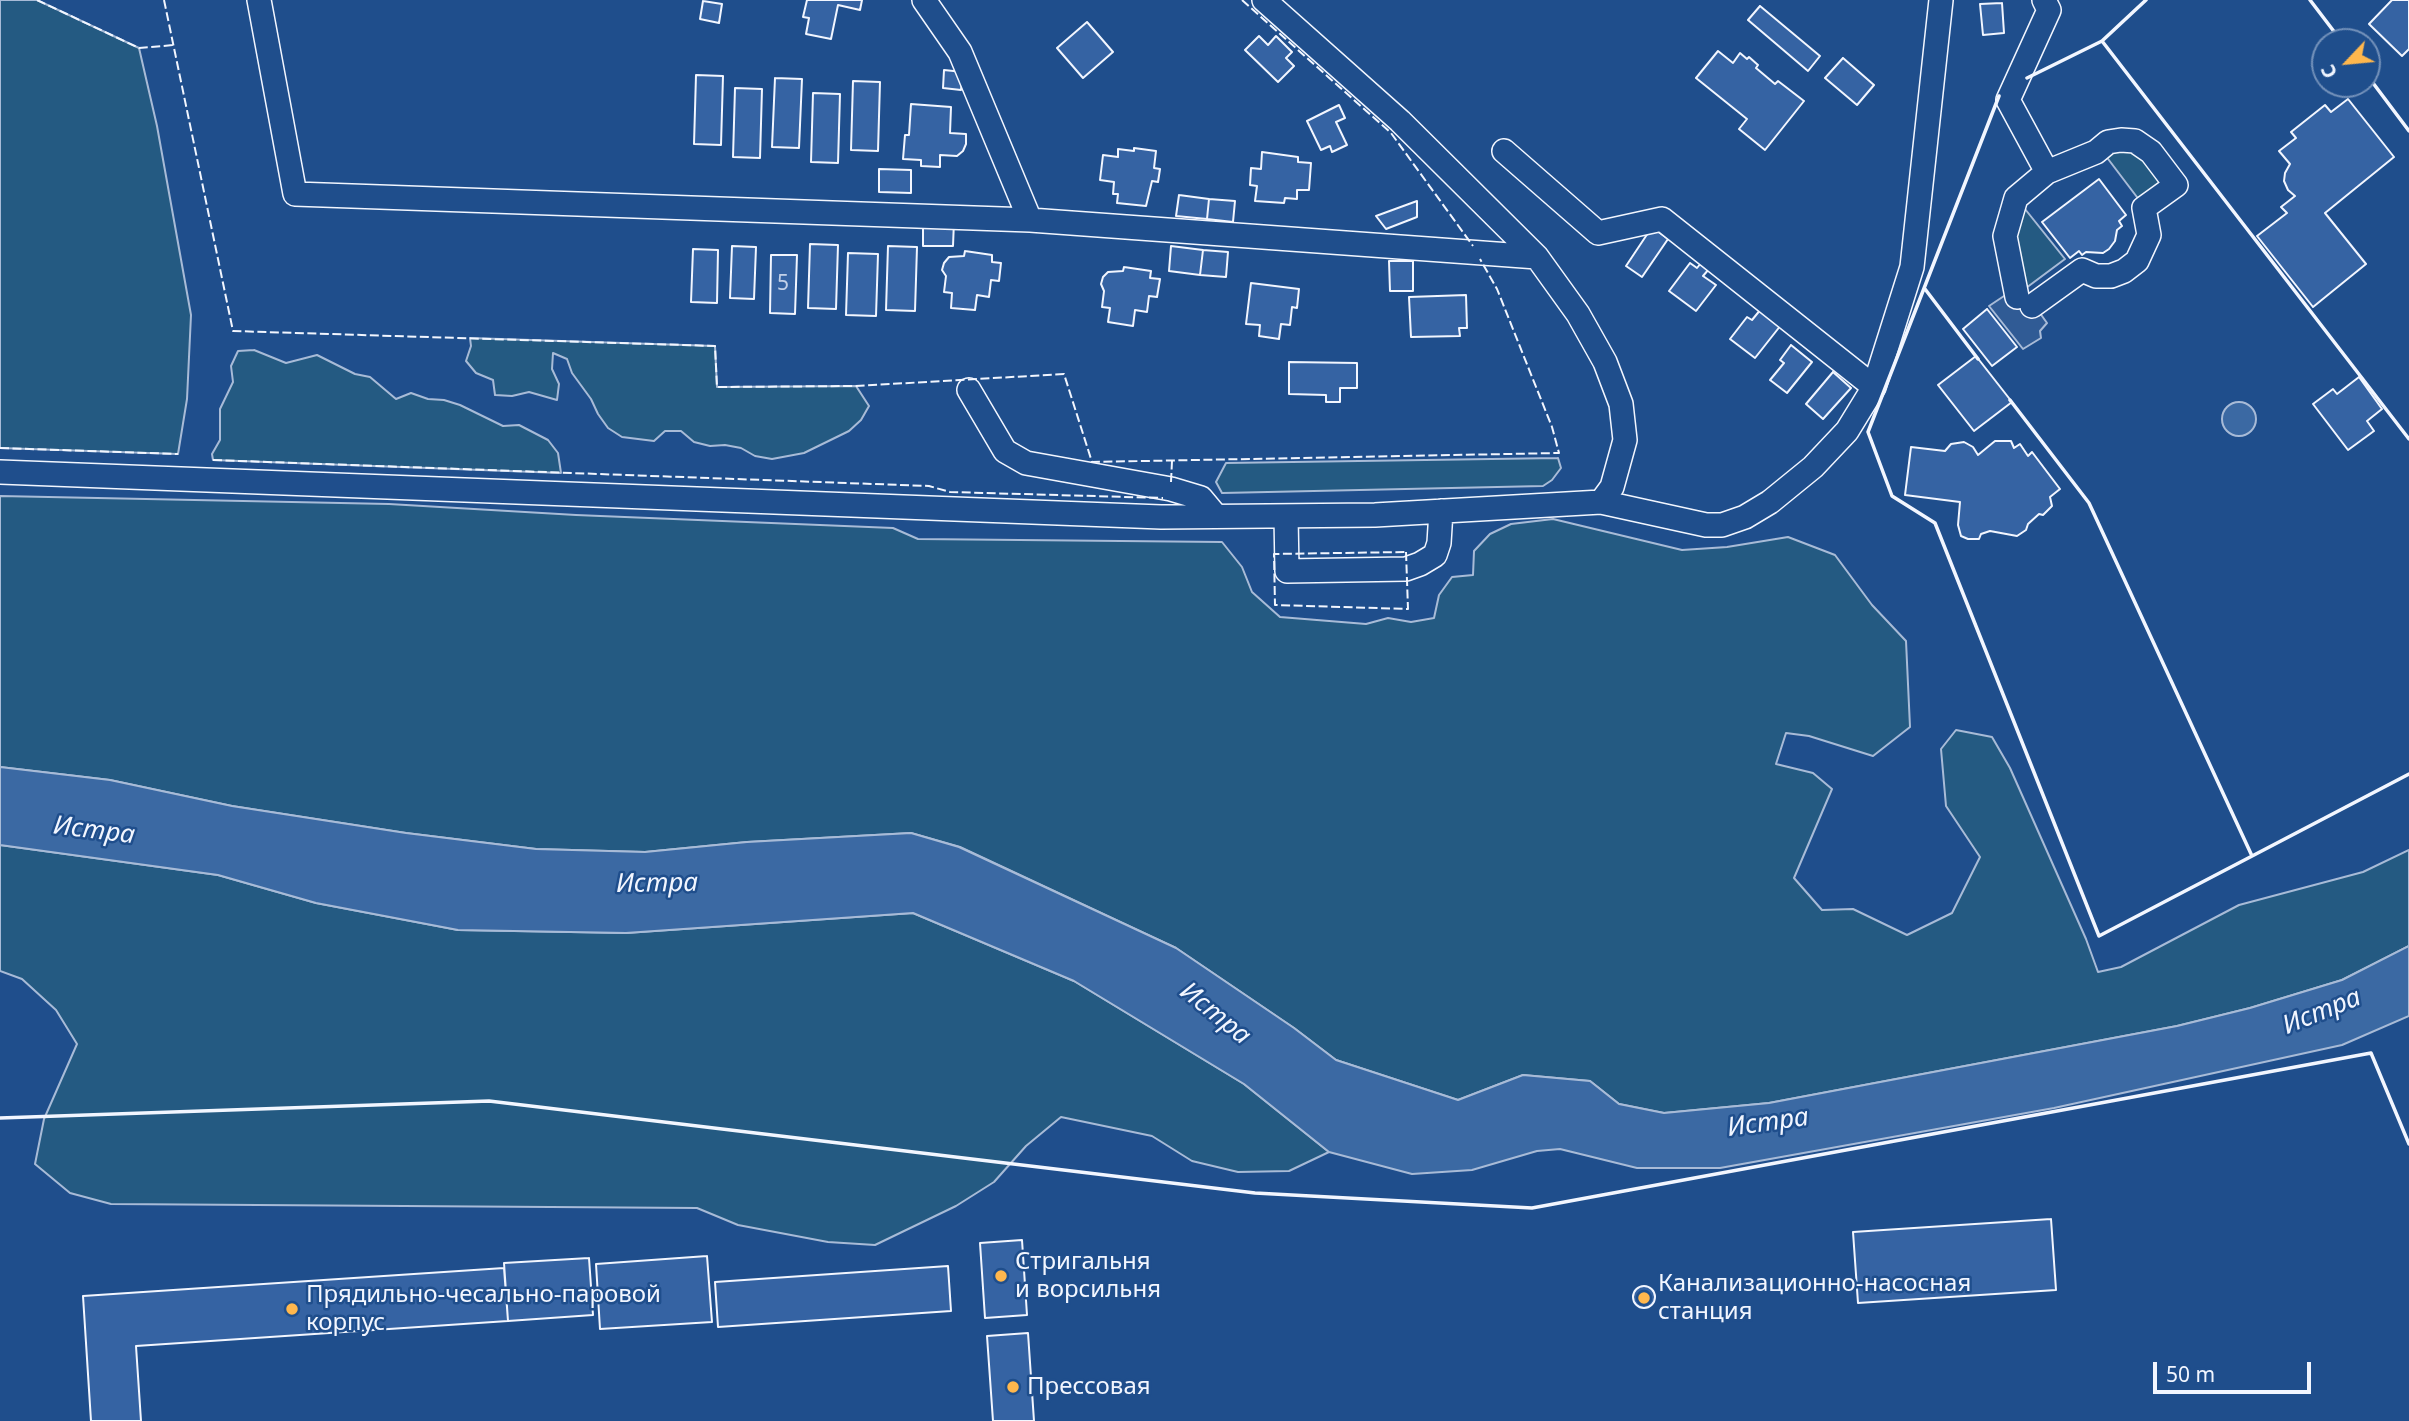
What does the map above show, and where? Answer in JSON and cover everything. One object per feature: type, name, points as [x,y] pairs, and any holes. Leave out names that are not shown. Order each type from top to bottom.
[{"type":"street","points":[[259,0],[295,194],[1030,220],[1537,257]]},
{"type":"street","points":[[924,0],[960,52],[1030,220]]},
{"type":"street","points":[[1264,0],[1400,121],[1537,257],[1578,314],[1605,362],[1621,404],[1625,440],[1612,487],[1601,502]]},
{"type":"street","points":[[0,472],[1161,517],[1375,515],[1601,502],[1706,525],[1721,525],[1745,517],[1770,502],[1813,467],[1847,431],[1874,387],[1912,267],[1941,0]]},
{"type":"street","points":[[2044,0],[2049,10],[2008,100],[2047,172]]},
{"type":"street","points":[[2121,139],[2135,141],[2151,152],[2176,185],[2144,208],[2149,235],[2137,261],[2124,271],[2111,276],[2096,276],[2082,270],[2024,301],[2004,236],[2016,198],[2047,172],[2096,152],[2108,142],[2121,139]]},
{"type":"street","points":[[1504,151],[1598,233],[1662,219],[1874,387]]},
{"type":"street","points":[[969,390],[1005,451],[1026,463],[1171,489],[1200,498],[1216,516]]},
{"type":"street","points":[[1286,516],[1287,571],[1406,569],[1435,555],[1439,543],[1441,511]]},
{"type":"shaded area","points":[[0,0],[37,0],[139,48],[157,126],[191,315],[187,399],[178,454],[0,448]]},
{"type":"shaded area","points":[[2137,146],[2171,186],[2143,205],[2102,151]]},
{"type":"shaded area","points":[[2025,209],[2065,259],[2022,291],[2013,235],[2018,217]]},
{"type":"shaded area","points":[[2010,292],[2037,309],[2047,323],[2040,331],[2041,338],[2023,349],[1989,306]]},
{"type":"shaded area","points":[[470,338],[715,346],[717,387],[856,386],[869,406],[861,420],[849,431],[804,453],[772,459],[755,456],[741,448],[694,442],[681,431],[665,431],[654,441],[622,437],[608,428],[598,414],[591,399],[572,373],[567,359],[553,353],[552,369],[559,384],[557,400],[529,392],[512,396],[495,395],[493,380],[476,373],[466,361],[471,346]]},
{"type":"shaded area","points":[[254,350],[286,363],[317,355],[355,374],[370,377],[396,399],[411,393],[460,405],[503,426],[519,425],[548,440],[558,453],[561,473],[213,460],[212,454],[220,440],[220,409],[233,382],[231,366],[238,351]]},
{"type":"shaded area","points":[[1558,458],[1561,468],[1552,480],[1543,486],[1222,493],[1216,482],[1226,463]]},
{"type":"shaded area","points":[[0,496],[389,504],[893,528],[918,539],[1222,542],[1242,567],[1252,592],[1280,617],[1366,624],[1388,618],[1411,622],[1434,618],[1439,595],[1452,577],[1473,575],[1474,551],[1490,534],[1511,524],[1553,519],[1682,550],[1727,547],[1788,537],[1835,555],[1872,605],[1906,641],[1910,727],[1873,756],[1809,736],[1786,733],[1776,764],[1813,773],[1832,789],[1794,878],[1822,910],[1853,909],[1907,935],[1952,913],[1980,857],[1946,806],[1941,749],[1956,730],[1992,737],[2010,768],[2098,972],[2121,967],[2239,905],[2363,872],[2409,850],[2409,946],[2342,980],[2250,1008],[2177,1026],[1769,1103],[1664,1113],[1619,1104],[1590,1081],[1523,1075],[1458,1100],[1336,1060],[1294,1028],[1176,948],[960,847],[911,833],[747,842],[645,852],[536,849],[406,833],[232,806],[110,780],[0,767]]},
{"type":"shaded area","points":[[0,845],[218,875],[316,903],[458,930],[626,933],[913,913],[1074,981],[1244,1084],[1329,1152],[1289,1171],[1238,1172],[1192,1161],[1152,1136],[1061,1117],[1026,1146],[994,1182],[956,1206],[875,1245],[828,1242],[738,1225],[697,1208],[111,1204],[70,1193],[35,1164],[44,1119],[77,1044],[56,1010],[22,979],[0,971]]},
{"type":"water","points":[[2239,402],[2251,407],[2256,419],[2251,431],[2239,436],[2227,431],[2222,419],[2227,407]]},
{"type":"water","name":"Истра","points":[[0,767],[110,780],[232,806],[406,833],[536,849],[645,852],[747,842],[911,833],[959,847],[1176,948],[1294,1028],[1336,1060],[1458,1100],[1523,1075],[1590,1081],[1619,1104],[1664,1113],[1769,1103],[2177,1026],[2250,1008],[2342,980],[2409,946],[2409,1016],[2342,1045],[2054,1108],[1720,1168],[1637,1168],[1560,1149],[1537,1151],[1472,1170],[1412,1174],[1329,1152],[1244,1084],[1074,981],[913,913],[626,933],[458,930],[316,903],[218,875],[0,845]]},
{"type":"building","points":[[807,0],[862,0],[860,10],[838,5],[831,39],[806,34],[809,18],[803,17]]},
{"type":"building","points":[[2392,0],[2409,0],[2409,49],[2402,56],[2381,36],[2381,28],[2373,28],[2369,24]]},
{"type":"building","points":[[703,1],[722,4],[719,23],[700,19]]},
{"type":"building","points":[[2002,3],[2004,33],[1983,35],[1980,4]]},
{"type":"building","points":[[1760,6],[1820,56],[1808,71],[1748,20]]},
{"type":"building","points":[[1087,22],[1113,52],[1083,78],[1057,48]]},
{"type":"building","points":[[1259,36],[1268,45],[1276,36],[1292,52],[1286,58],[1294,66],[1278,82],[1245,50]]},
{"type":"building","points":[[1718,51],[1733,63],[1740,53],[1747,59],[1749,57],[1758,65],[1756,68],[1775,84],[1778,81],[1804,101],[1765,150],[1739,129],[1747,119],[1696,78]]},
{"type":"building","points":[[1843,58],[1874,85],[1857,105],[1825,78]]},
{"type":"building","points":[[944,70],[963,72],[961,90],[943,88]]},
{"type":"building","points":[[696,75],[723,76],[721,145],[694,144]]},
{"type":"building","points":[[775,78],[802,79],[799,148],[772,147]]},
{"type":"building","points":[[853,81],[880,82],[878,151],[851,150]]},
{"type":"building","points":[[735,88],[762,89],[760,158],[733,157]]},
{"type":"building","points":[[813,93],[840,94],[838,163],[811,162]]},
{"type":"building","points":[[2348,99],[2394,157],[2325,213],[2366,264],[2313,307],[2257,236],[2287,213],[2281,207],[2295,196],[2284,181],[2290,164],[2279,151],[2296,138],[2291,132],[2325,105],[2331,112]]},
{"type":"building","points":[[911,104],[951,107],[950,133],[966,134],[963,151],[957,156],[940,155],[940,167],[921,166],[921,160],[903,159],[905,135],[909,135]]},
{"type":"building","points":[[1339,105],[1345,118],[1336,122],[1347,145],[1332,152],[1330,146],[1321,150],[1307,121]]},
{"type":"building","points":[[1134,148],[1156,151],[1154,168],[1160,169],[1158,182],[1152,181],[1146,206],[1117,203],[1118,194],[1113,194],[1114,182],[1100,180],[1103,155],[1118,157],[1118,149],[1134,151]]},
{"type":"building","points":[[1262,152],[1298,157],[1298,162],[1311,163],[1309,190],[1297,190],[1297,199],[1285,198],[1284,203],[1255,201],[1257,186],[1250,185],[1251,168],[1261,169]]},
{"type":"building","points":[[879,169],[911,170],[911,193],[879,192]]},
{"type":"building","points":[[2099,179],[2126,215],[2119,221],[2122,226],[2117,230],[2115,241],[2103,253],[2086,252],[2082,255],[2079,251],[2070,258],[2042,222]]},
{"type":"building","points":[[1179,195],[1209,199],[1207,219],[1176,216]]},
{"type":"building","points":[[1209,199],[1235,201],[1233,222],[1207,219]]},
{"type":"building","points":[[1417,201],[1417,217],[1386,229],[1376,216]]},
{"type":"building","points":[[923,220],[954,221],[953,246],[923,246]]},
{"type":"building","points":[[1652,227],[1668,239],[1642,277],[1626,266]]},
{"type":"building","points":[[810,244],[838,245],[836,309],[808,308]]},
{"type":"building","points":[[732,246],[756,247],[754,299],[730,298]]},
{"type":"building","points":[[888,246],[917,247],[915,311],[886,310]]},
{"type":"building","points":[[1171,246],[1203,250],[1200,275],[1169,271]]},
{"type":"building","points":[[693,249],[718,250],[717,303],[691,302]]},
{"type":"building","points":[[1203,250],[1228,252],[1226,277],[1200,275]]},
{"type":"building","points":[[965,251],[992,255],[992,262],[1001,263],[999,281],[991,280],[989,297],[977,295],[975,310],[951,308],[952,293],[944,292],[944,263],[949,257],[964,256]]},
{"type":"building","points":[[848,253],[878,254],[876,316],[846,315]]},
{"type":"building","points":[[771,255],[797,255],[795,314],[770,313]]},
{"type":"building","points":[[1389,261],[1413,261],[1413,291],[1390,291]]},
{"type":"building","points":[[1690,263],[1697,268],[1701,263],[1709,269],[1703,276],[1716,285],[1696,311],[1669,291]]},
{"type":"building","points":[[1124,267],[1151,271],[1150,278],[1160,279],[1157,297],[1149,296],[1147,312],[1135,310],[1133,326],[1108,322],[1110,308],[1102,307],[1103,277],[1108,272],[1123,271]]},
{"type":"building","points":[[1251,283],[1299,289],[1297,308],[1292,307],[1290,325],[1281,324],[1279,339],[1259,336],[1260,325],[1246,324]]},
{"type":"building","points":[[1466,295],[1467,328],[1459,328],[1460,336],[1411,337],[1409,297]]},
{"type":"building","points":[[1761,309],[1781,325],[1755,358],[1730,339],[1747,317],[1752,320]]},
{"type":"building","points":[[1987,309],[2017,347],[1992,366],[1963,329]]},
{"type":"building","points":[[1791,345],[1812,362],[1787,393],[1770,380],[1784,363],[1780,360]]},
{"type":"building","points":[[1976,356],[2012,402],[1974,431],[1938,385]]},
{"type":"building","points":[[1289,362],[1357,363],[1357,388],[1340,388],[1340,402],[1326,402],[1326,395],[1289,394]]},
{"type":"building","points":[[1833,372],[1851,388],[1823,419],[1806,404]]},
{"type":"building","points":[[2359,377],[2382,409],[2367,421],[2374,431],[2348,450],[2313,404],[2333,389],[2337,394]]},
{"type":"building","points":[[1995,441],[2011,441],[2014,448],[2020,444],[2028,456],[2032,452],[2060,489],[2050,497],[2052,506],[2043,515],[2039,514],[2028,524],[2026,530],[2017,536],[1990,531],[1981,534],[1979,539],[1968,539],[1961,536],[1958,525],[1960,502],[1905,495],[1911,447],[1945,451],[1951,444],[1964,442],[1973,447],[1978,455]]},
{"type":"building","points":[[2051,1219],[2056,1290],[1858,1303],[1853,1232]]},
{"type":"building","points":[[1022,1240],[1027,1315],[985,1318],[980,1243]]},
{"type":"building","points":[[707,1256],[712,1322],[600,1329],[596,1264]]},
{"type":"building","points":[[589,1258],[593,1315],[508,1321],[504,1263]]},
{"type":"building","points":[[948,1266],[951,1311],[718,1327],[715,1282]]},
{"type":"building","points":[[504,1268],[508,1321],[136,1346],[141,1421],[91,1421],[83,1296]]},
{"type":"building","name":"Канализационно-насосная станция","points":[[1644,1286],[1652,1289],[1655,1297],[1652,1305],[1644,1308],[1636,1305],[1633,1297],[1636,1289]]},
{"type":"building","points":[[1028,1333],[1034,1421],[993,1421],[987,1336]]},
{"type":"fence","points":[[37,0],[139,48],[174,45]]},
{"type":"fence","points":[[164,0],[233,331],[715,346],[717,387],[856,386],[1064,374],[1092,462],[1559,453],[1552,427],[1497,289],[1480,259]]},
{"type":"fence","points":[[1242,0],[1391,133],[1473,246]]},
{"type":"fence","points":[[0,448],[178,454]]},
{"type":"fence","points":[[213,460],[929,486],[950,492],[1163,498]]},
{"type":"fence","points":[[1171,482],[1172,461]]},
{"type":"fence","points":[[1406,552],[1408,609],[1275,605],[1274,554],[1406,552]]},
{"type":"wall","points":[[2027,78],[2102,41],[2146,0]]},
{"type":"wall","points":[[2310,0],[2331,28]]},
{"type":"wall","points":[[2102,41],[2409,439]]},
{"type":"wall","points":[[2381,94],[2409,131]]},
{"type":"wall","points":[[1999,96],[1868,432],[1892,496],[1935,523],[2099,936],[2409,774]]},
{"type":"wall","points":[[1925,289],[1978,359]]},
{"type":"wall","points":[[2010,400],[2089,503],[2252,856]]},
{"type":"wall","points":[[0,1118],[489,1101],[1255,1193],[1532,1208],[2371,1053],[2409,1144]]},
{"type":"place","name":"Стригальня и ворсильня","points":[[1001,1276]]},
{"type":"place","name":"Канализационно-насосная станция","points":[[1644,1298]]},
{"type":"place","name":"Прядильно-чесально-паровой корпус","points":[[292,1309]]},
{"type":"place","name":"Прессовая","points":[[1013,1387]]}]
